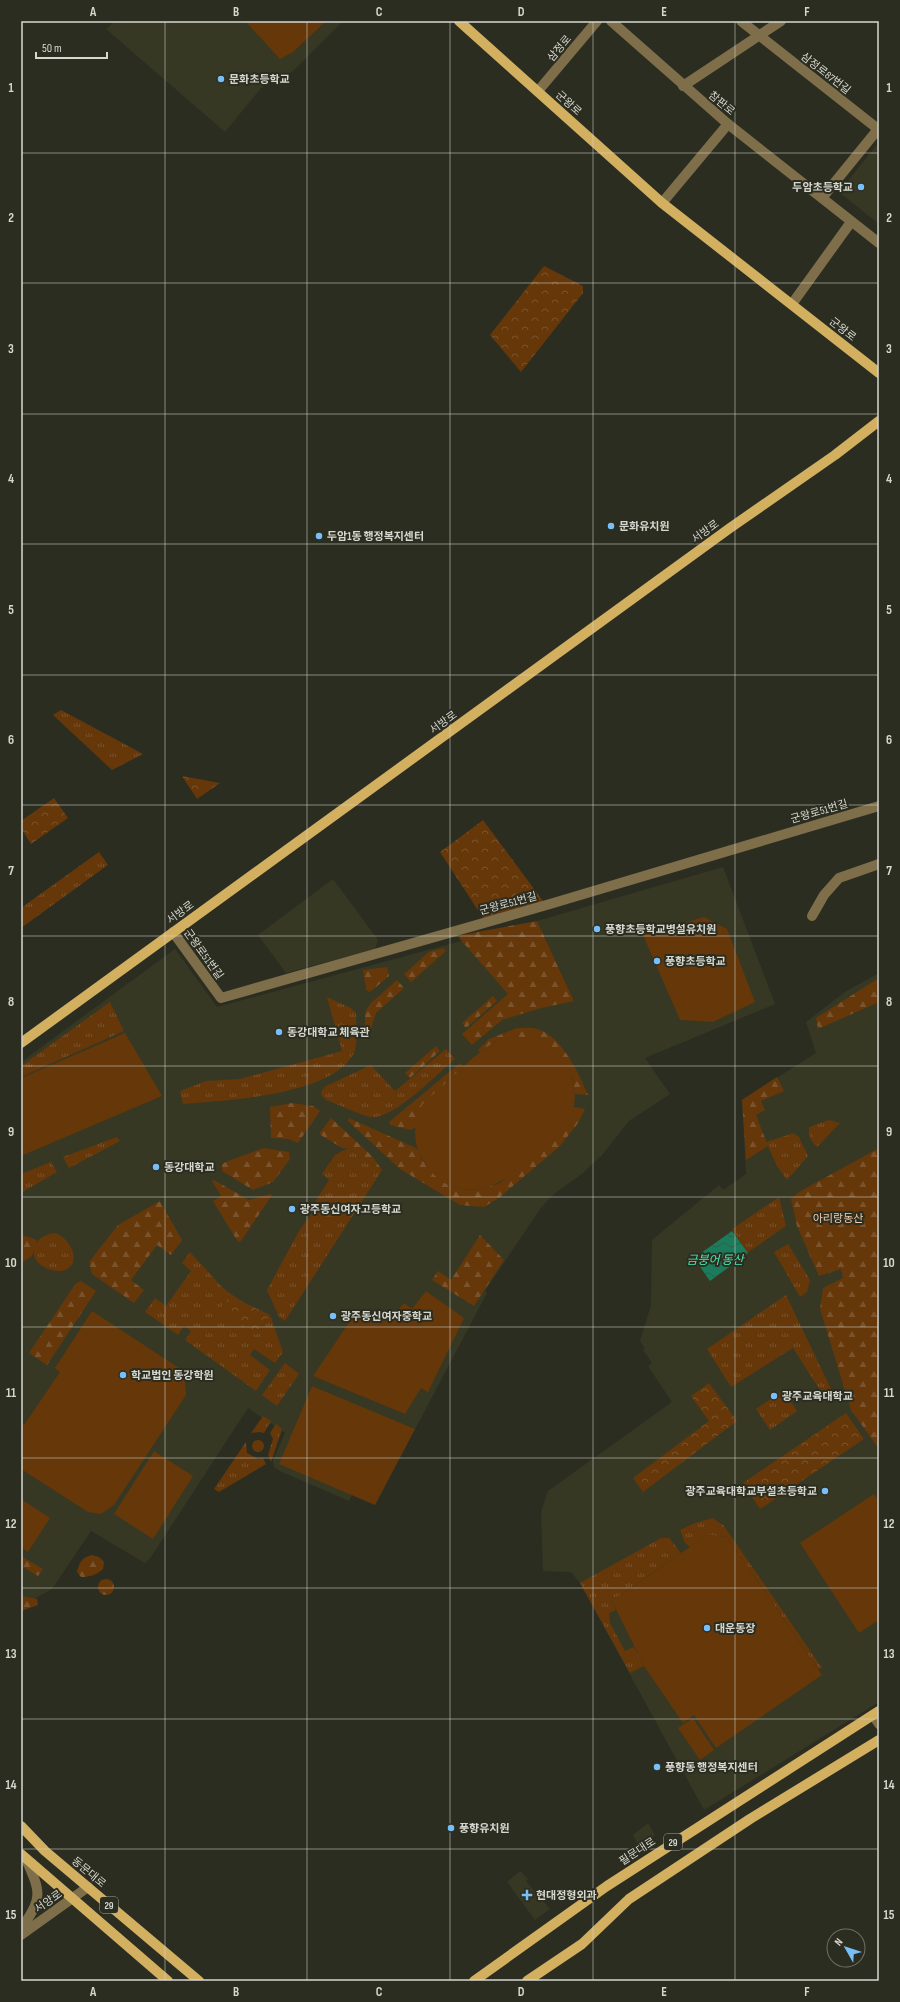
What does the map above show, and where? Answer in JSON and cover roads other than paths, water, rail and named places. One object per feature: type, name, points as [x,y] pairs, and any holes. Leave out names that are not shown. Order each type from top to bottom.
[{"type":"main road","name":"군왕로","points":[[459,21],[662,203],[879,373]]},
{"type":"main road","name":"서방로","points":[[21,1043],[730,528],[835,455],[879,421]]},
{"type":"main road","name":"필문대로","points":[[474,1981],[607,1886],[876,1713]]},
{"type":"main road","name":"29","points":[[527,1981],[582,1944],[629,1899],[750,1819],[879,1740]]},
{"type":"main road","name":"동문대로","points":[[21,1826],[45,1851],[199,1981]]},
{"type":"main road","name":"29","points":[[24,1857],[168,1981]]},
{"type":"street","name":"삼정로","points":[[538,91],[598,21]]},
{"type":"street","name":"참판로","points":[[611,21],[728,124],[879,243]]},
{"type":"street","name":"삼정로87번길","points":[[741,21],[758,36],[878,128]]},
{"type":"street","points":[[684,86],[781,21]]},
{"type":"street","points":[[662,203],[728,124]]},
{"type":"street","points":[[822,198],[878,128]]},
{"type":"street","points":[[792,304],[851,222]]},
{"type":"street","name":"군왕로51번길","points":[[173,932],[221,998],[550,904],[879,806]]},
{"type":"street","points":[[812,916],[824,895],[839,878],[879,864]]},
{"type":"street","points":[[876,1713],[879,1724]]},
{"type":"street","points":[[21,1928],[34,1909],[38,1896],[37,1884],[24,1857]]},
{"type":"street","name":"서양로","points":[[21,1935],[88,1887]]},
{"type":"water","name":"금붕어 동산","points":[[732,1231],[748,1253],[710,1281],[694,1258]]},
{"type":"place","name":"문화초등학교","points":[[221,79]]},
{"type":"place","name":"두암초등학교","points":[[861,187]]},
{"type":"place","name":"문화유치원","points":[[611,526]]},
{"type":"place","name":"두암1동 행정복지센터","points":[[319,536]]},
{"type":"place","name":"풍향초등학교병설유치원","points":[[597,929]]},
{"type":"place","name":"풍향초등학교","points":[[657,961]]},
{"type":"place","name":"동강대학교 체육관","points":[[279,1032]]},
{"type":"place","name":"동강대학교","points":[[156,1167]]},
{"type":"place","name":"광주동신여자고등학교","points":[[292,1209]]},
{"type":"place","name":"광주동신여자중학교","points":[[333,1316]]},
{"type":"place","name":"학교법인 동강학원","points":[[123,1375]]},
{"type":"place","name":"광주교육대학교","points":[[774,1396]]},
{"type":"place","name":"광주교육대학교부설초등학교","points":[[825,1491]]},
{"type":"place","name":"대운동장","points":[[707,1628]]},
{"type":"place","name":"풍향동 행정복지센터","points":[[657,1767]]},
{"type":"place","name":"풍향유치원","points":[[451,1828]]},
{"type":"place","name":"현대정형외과","points":[[527,1895]]},
{"type":"park label","name":"아리랑동산","points":[[838,1218]]}]
